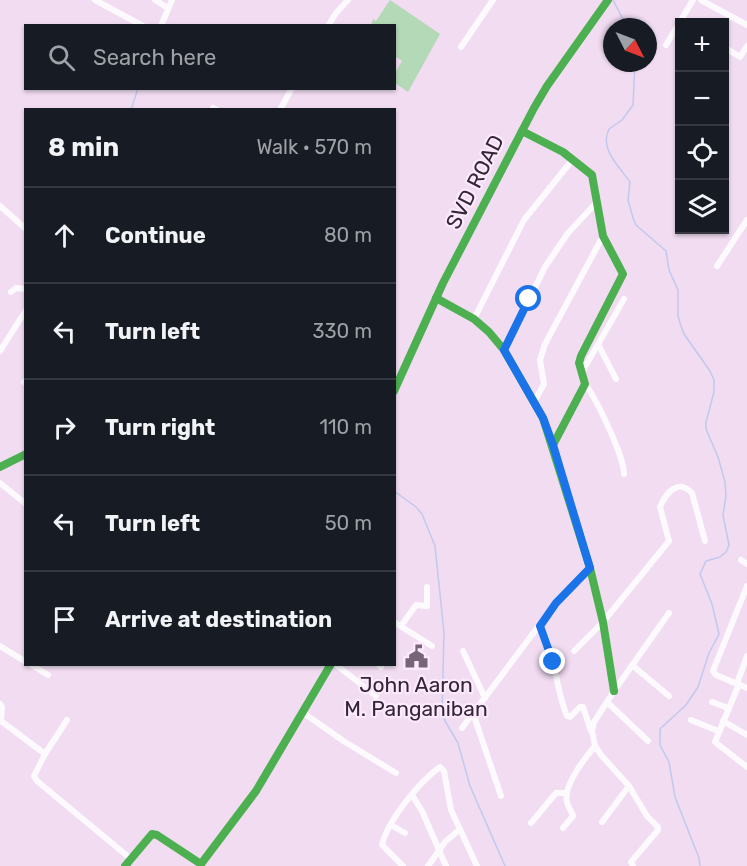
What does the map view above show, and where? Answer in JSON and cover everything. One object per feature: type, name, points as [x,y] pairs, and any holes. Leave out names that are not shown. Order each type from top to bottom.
[{"type":"street","points":[[95,0],[139,24]]},
{"type":"street","points":[[155,0],[168,8]]},
{"type":"street","points":[[162,24],[172,0]]},
{"type":"street","points":[[329,24],[348,0]]},
{"type":"street","points":[[461,46],[493,0]]},
{"type":"street","name":"SVD ROAD","points":[[396,386],[436,298],[522,130],[547,86],[608,0]]},
{"type":"street","points":[[685,18],[693,0]]},
{"type":"street","points":[[701,0],[747,25]]},
{"type":"street","points":[[666,45],[675,33]]},
{"type":"street","points":[[729,50],[740,57],[747,46]]},
{"type":"street","points":[[281,108],[291,90]]},
{"type":"street","points":[[522,130],[563,152],[592,175],[603,236],[623,274],[579,363],[585,384],[601,413],[622,461],[624,474]]},
{"type":"street","points":[[474,319],[524,220],[573,159]]},
{"type":"street","points":[[504,350],[545,267],[568,233],[597,202]]},
{"type":"street","points":[[0,207],[24,227]]},
{"type":"street","points":[[717,266],[747,220]]},
{"type":"street","points":[[534,402],[544,384],[540,360],[545,344],[603,236]]},
{"type":"street","points":[[11,292],[16,288],[24,289]]},
{"type":"street","points":[[436,298],[474,319],[489,332],[504,350],[543,418],[590,568],[603,622],[614,691]]},
{"type":"street","points":[[582,372],[624,299]]},
{"type":"street","points":[[2,349],[24,314]]},
{"type":"street","points":[[598,344],[616,378]]},
{"type":"street","points":[[553,445],[585,384]]},
{"type":"street","points":[[0,467],[24,455]]},
{"type":"street","points":[[0,483],[24,502]]},
{"type":"street","points":[[574,651],[603,622],[669,541],[660,507],[669,491],[676,486],[684,487],[692,493],[705,541]]},
{"type":"street","points":[[462,728],[556,603],[590,568]]},
{"type":"street","points":[[747,586],[713,670],[716,675],[747,688]]},
{"type":"street","points":[[427,587],[427,606],[416,606],[398,624],[432,646]]},
{"type":"street","points":[[592,731],[594,722],[614,691],[669,613]]},
{"type":"street","points":[[540,626],[553,662],[556,683],[567,716],[570,717],[580,707],[583,707],[595,746],[629,786],[647,816],[658,827],[631,862],[633,866]]},
{"type":"street","points":[[0,646],[24,661]]},
{"type":"street","points":[[462,651],[485,698]]},
{"type":"street","points":[[747,656],[715,740],[717,744],[747,766]]},
{"type":"street","points":[[632,665],[669,696]]},
{"type":"street","points":[[33,666],[48,675]]},
{"type":"street","points":[[67,720],[34,776],[37,781],[128,863],[152,834],[201,864],[256,791],[332,666]]},
{"type":"street","points":[[336,666],[376,696]]},
{"type":"street","points":[[607,702],[648,741]]},
{"type":"street","points":[[712,702],[728,708]]},
{"type":"street","points":[[0,704],[2,707],[1,721],[45,754]]},
{"type":"street","points":[[302,712],[396,773]]},
{"type":"street","points":[[473,713],[501,796]]},
{"type":"street","points":[[691,720],[718,732]]},
{"type":"street","points":[[723,721],[747,735]]},
{"type":"street","points":[[562,828],[573,816],[567,802],[567,793],[579,768],[595,746]]},
{"type":"street","points":[[403,866],[382,845],[391,825],[412,795],[432,773],[442,767],[446,776],[449,802],[477,866]]},
{"type":"street","points":[[602,822],[629,786]]},
{"type":"street","points":[[531,822],[556,793],[567,793]]},
{"type":"street","points":[[412,795],[422,811],[446,866]]},
{"type":"street","points":[[391,825],[405,833]]},
{"type":"street","points":[[428,866],[439,850],[460,830]]},
{"type":"green space","points":[[390,0],[440,34],[408,92],[396,84],[396,71],[402,61],[396,57],[396,24],[371,24],[373,19],[376,21]]},
{"type":"waterway","points":[[613,0],[622,18]]},
{"type":"waterway","points":[[635,72],[633,105],[622,120],[609,129],[608,150],[630,182],[628,200],[636,225],[666,251],[669,270],[678,290],[678,316],[684,334],[714,380],[714,392],[706,429],[718,457],[725,482],[726,496],[723,515],[729,545],[720,557],[706,561],[700,574],[712,604],[719,634],[709,653],[698,687],[686,705],[660,729],[660,745],[669,762],[675,797],[700,866]]},
{"type":"waterway","points":[[132,108],[137,90]]},
{"type":"waterway","points":[[396,492],[422,514],[435,546],[444,633],[442,712],[458,743],[470,786],[505,866]]},
{"type":"traffic: fast","points":[[396,387],[443,283],[534,108],[608,0]]},
{"type":"traffic: fast","points":[[522,131],[563,152],[592,175],[603,236],[623,274],[581,356],[579,363],[585,384],[553,445]]},
{"type":"traffic: fast","points":[[436,298],[474,319],[489,332],[504,350],[543,418],[590,568],[603,622],[614,691]]},
{"type":"traffic: fast","points":[[0,467],[24,455]]},
{"type":"traffic: fast","points":[[125,866],[152,834],[201,864],[256,791],[330,666]]},
{"type":"place","name":"John Aaron M. Panganiban","points":[[416,657]]},
{"type":"route","points":[[529,299],[504,350],[543,418],[590,568],[556,603],[540,626],[553,662]]}]
